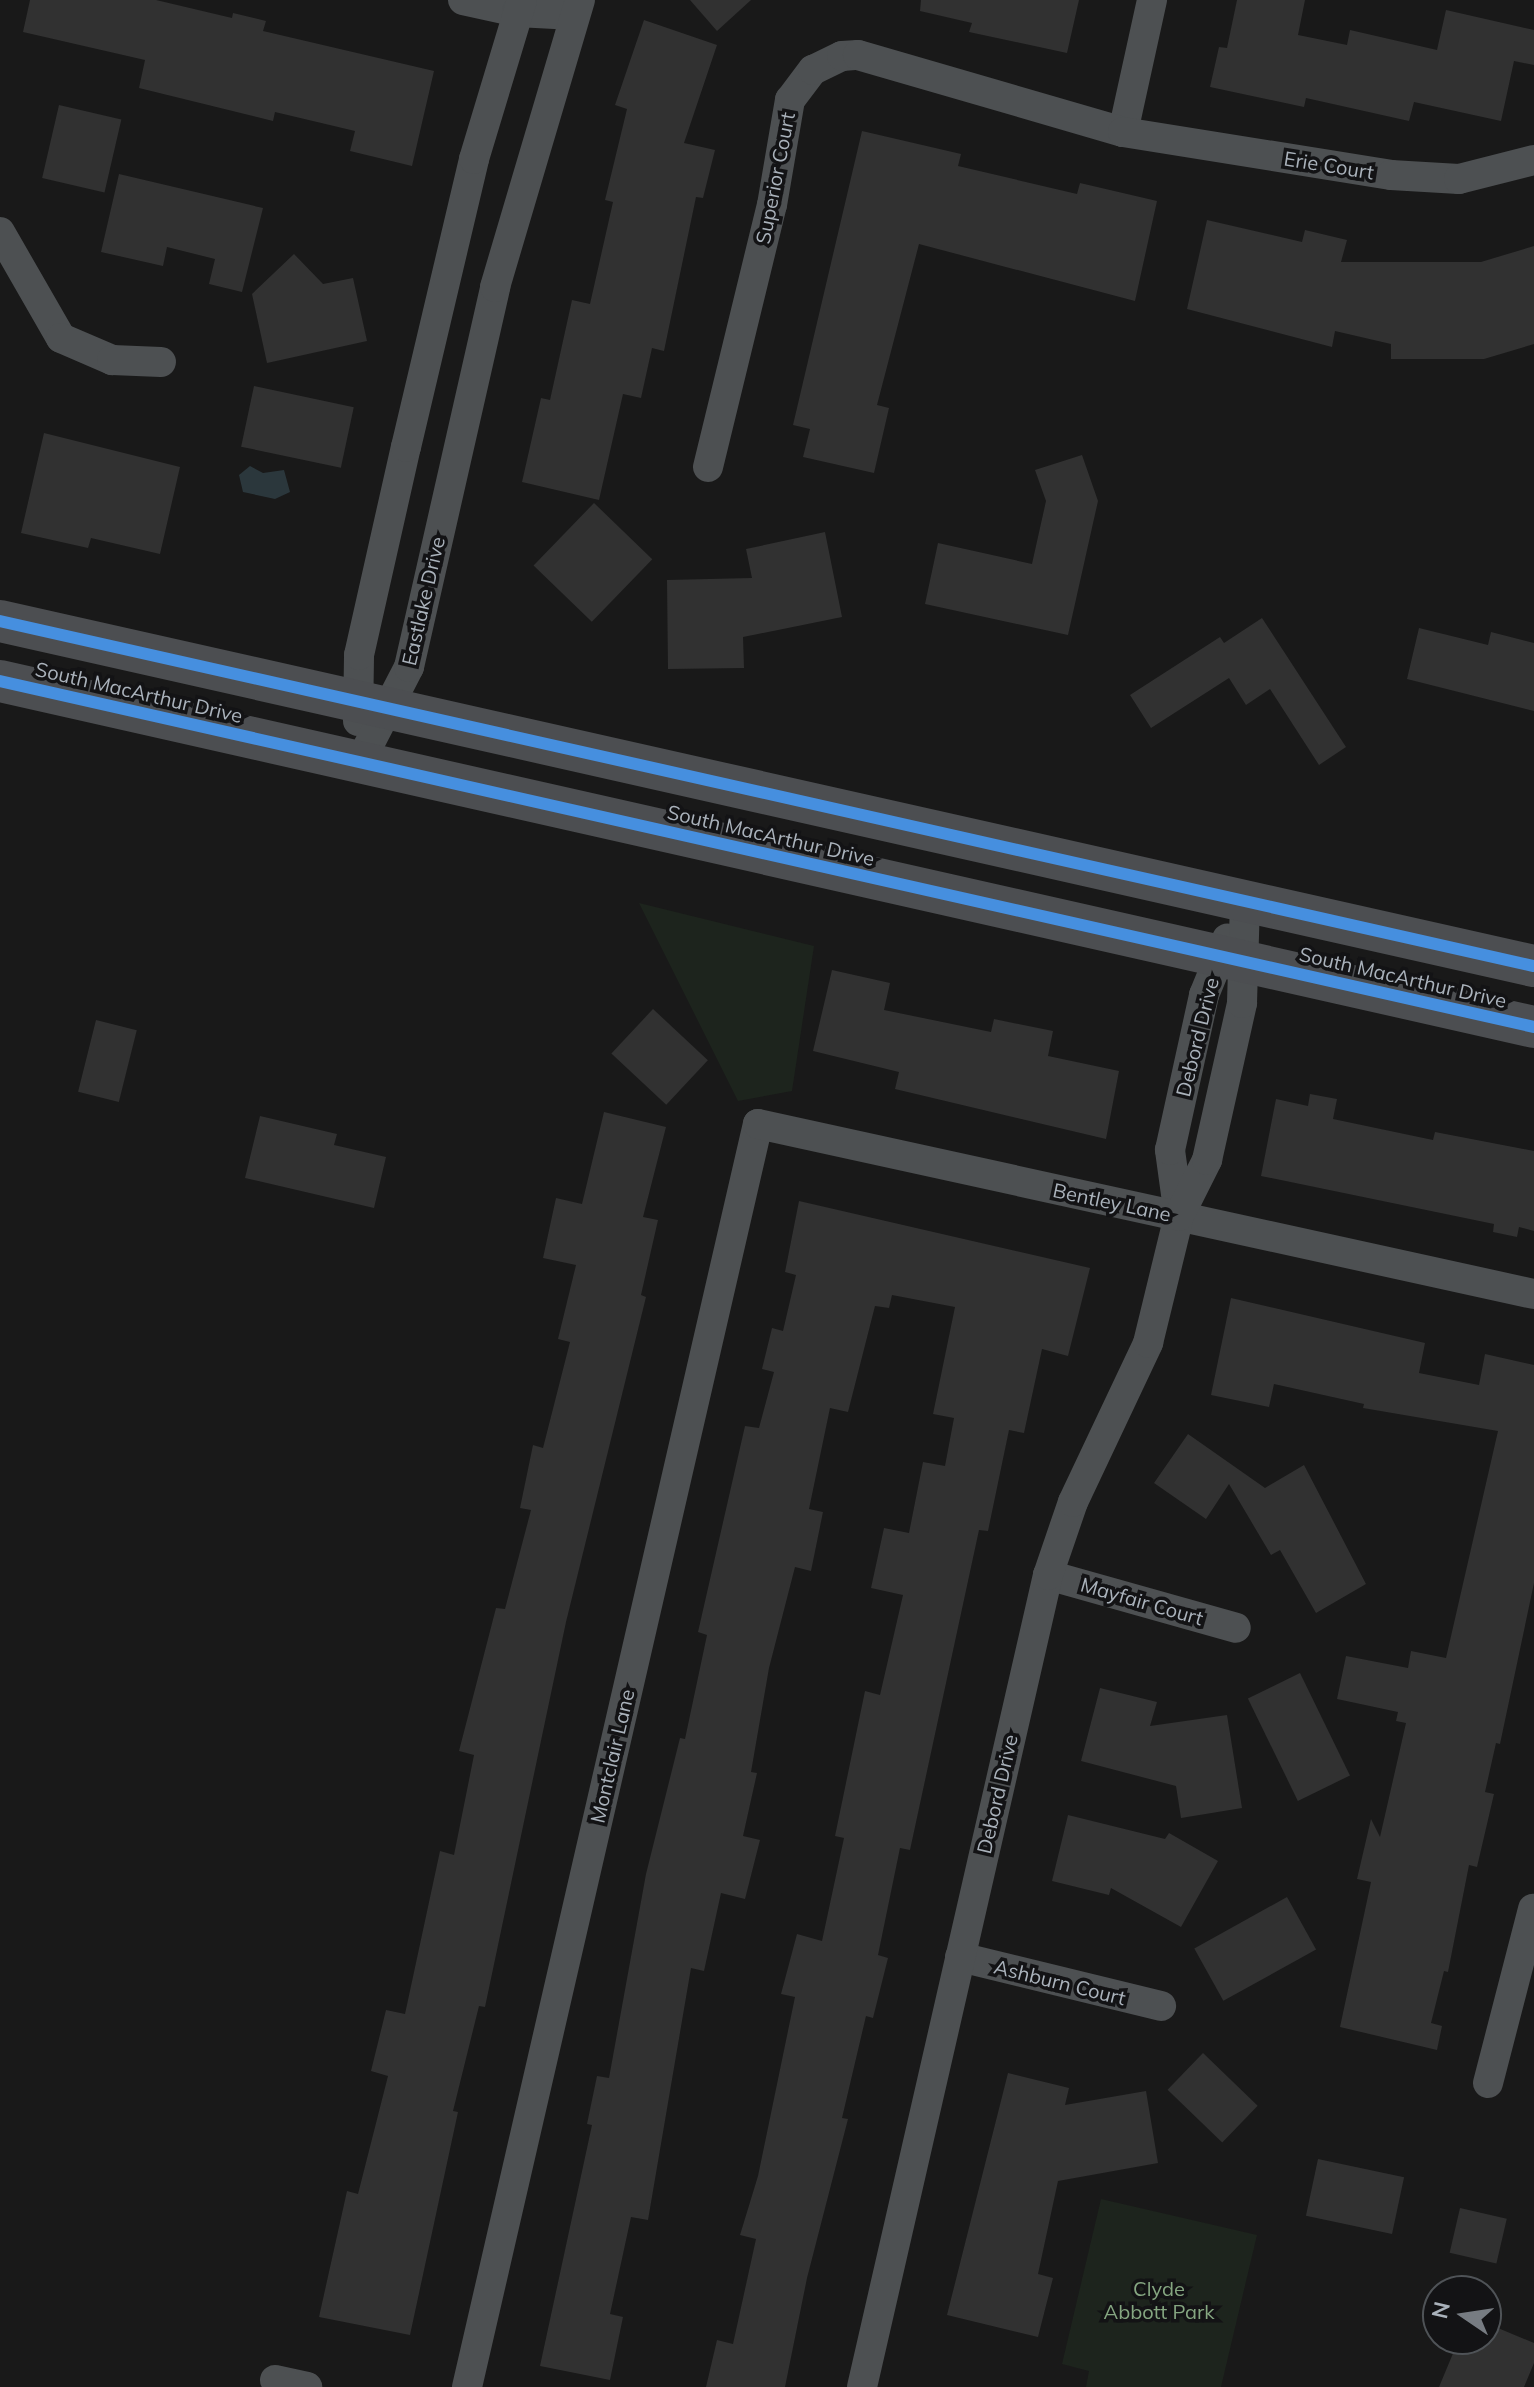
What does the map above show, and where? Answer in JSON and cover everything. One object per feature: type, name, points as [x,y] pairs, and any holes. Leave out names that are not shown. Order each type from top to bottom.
[{"type":"main road","name":"South MacArthur Drive","points":[[0,621],[1534,966]]},
{"type":"main road","name":"South MacArthur Drive","points":[[0,681],[1534,1027]]},
{"type":"street","points":[[463,0],[520,6],[577,7]]},
{"type":"street","points":[[1123,132],[1152,0]]},
{"type":"street","name":"Eastlake Drive","points":[[374,705],[359,655],[477,146],[520,6]]},
{"type":"street","name":"Eastlake Drive","points":[[360,762],[374,705],[409,667],[495,287],[577,7]]},
{"type":"street","name":"Superior Court","points":[[708,467],[772,205],[790,100],[813,70],[842,56],[858,55],[1123,132]]},
{"type":"street","name":"Erie Court","points":[[1123,132],[1391,175],[1459,179],[1534,160]]},
{"type":"street","points":[[0,232],[61,338],[112,360],[161,362]]},
{"type":"street","name":"Debord Drive","points":[[862,2387],[1048,1575],[1073,1502],[1148,1343],[1179,1216],[1170,1150],[1204,995],[1232,959],[1245,901]]},
{"type":"street","name":"Bentley Lane","points":[[758,1124],[1534,1294]]},
{"type":"street","name":"Montclair Lane","points":[[467,2387],[758,1124]]},
{"type":"street","name":"Mayfair Court","points":[[1048,1575],[1236,1628]]},
{"type":"street","points":[[1488,2083],[1534,1908]]},
{"type":"street","name":"Ashburn Court","points":[[960,1957],[1161,2006]]},
{"type":"street","points":[[275,2380],[307,2387]]},
{"type":"green space","points":[[639,903],[814,946],[792,1091],[738,1101]]},
{"type":"green space","name":"Clyde Abbott Park","points":[[1101,2199],[1257,2235],[1221,2387],[1086,2387],[1089,2371],[1062,2364]]},
{"type":"shaded area","points":[[250,466],[263,473],[284,470],[290,492],[275,499],[243,492],[239,475]]},
{"type":"building","points":[[30,0],[156,0],[232,18],[233,13],[266,21],[263,31],[434,71],[412,166],[350,151],[355,131],[275,112],[273,121],[139,88],[145,60],[23,32]]},
{"type":"building","points":[[690,0],[751,0],[717,31]]},
{"type":"building","points":[[921,0],[1079,0],[1067,53],[969,32],[972,23],[920,11]]},
{"type":"building","points":[[1237,0],[1305,0],[1298,35],[1347,45],[1350,30],[1437,50],[1446,10],[1534,30],[1534,65],[1514,61],[1501,121],[1414,102],[1409,121],[1306,98],[1304,107],[1210,87],[1219,47],[1227,48]]},
{"type":"building","points":[[644,20],[717,45],[684,143],[715,150],[703,198],[696,197],[664,351],[652,348],[641,398],[623,394],[599,500],[522,482],[541,398],[550,400],[572,300],[590,304],[613,202],[605,200],[627,109],[615,105]]},
{"type":"building","points":[[59,105],[121,119],[104,192],[42,178]]},
{"type":"building","points":[[862,131],[961,154],[958,166],[1077,194],[1080,183],[1157,201],[1135,301],[919,244],[877,405],[889,408],[874,473],[803,457],[810,429],[793,425]]},
{"type":"building","points":[[119,174],[263,208],[242,292],[209,284],[215,259],[167,247],[163,266],[101,252]]},
{"type":"building","points":[[1207,220],[1302,242],[1305,230],[1347,240],[1341,262],[1481,262],[1534,246],[1534,344],[1484,359],[1391,359],[1391,344],[1335,331],[1332,347],[1187,309]]},
{"type":"building","points":[[294,254],[323,284],[353,278],[367,341],[267,363],[252,294]]},
{"type":"building","points":[[254,386],[354,407],[341,468],[241,447]]},
{"type":"building","points":[[44,433],[180,467],[160,554],[91,538],[88,548],[21,533]]},
{"type":"building","points":[[1082,455],[1098,501],[1068,635],[925,604],[938,543],[1032,564],[1046,501],[1035,470]]},
{"type":"building","points":[[594,503],[652,559],[592,622],[534,566]]},
{"type":"building","points":[[825,532],[842,617],[743,637],[744,668],[668,669],[667,580],[752,578],[746,549]]},
{"type":"building","points":[[1262,618],[1346,747],[1319,765],[1270,689],[1246,705],[1229,678],[1151,728],[1130,695],[1220,637],[1224,643]]},
{"type":"building","points":[[1419,628],[1488,645],[1491,632],[1534,643],[1534,711],[1407,679]]},
{"type":"building","points":[[832,970],[890,983],[884,1010],[991,1032],[994,1019],[1053,1031],[1048,1056],[1119,1071],[1106,1139],[895,1089],[899,1072],[813,1051]]},
{"type":"building","points":[[653,1009],[708,1060],[666,1105],[611,1054]]},
{"type":"building","points":[[96,1020],[137,1030],[119,1102],[78,1092]]},
{"type":"building","points":[[1310,1094],[1337,1099],[1333,1119],[1433,1140],[1435,1132],[1534,1151],[1534,1231],[1519,1227],[1517,1237],[1493,1232],[1494,1224],[1261,1176],[1276,1099],[1308,1106]]},
{"type":"building","points":[[604,1112],[666,1127],[643,1217],[658,1220],[641,1295],[646,1297],[566,1622],[485,2007],[479,2006],[453,2111],[458,2112],[410,2335],[319,2317],[347,2191],[358,2194],[388,2076],[371,2071],[386,2010],[405,2014],[440,1851],[454,1855],[474,1755],[459,1751],[496,1608],[505,1609],[531,1510],[520,1508],[533,1445],[543,1448],[570,1342],[558,1339],[576,1265],[543,1258],[556,1198],[582,1204]]},
{"type":"building","points":[[260,1116],[337,1134],[334,1145],[386,1157],[374,1208],[245,1178]]},
{"type":"building","points":[[799,1201],[1090,1268],[1068,1356],[1042,1349],[1024,1433],[1009,1430],[988,1531],[979,1530],[910,1850],[900,1848],[878,1955],[888,1958],[873,2018],[866,2016],[842,2118],[848,2119],[807,2278],[785,2387],[706,2387],[717,2340],[733,2344],[756,2239],[740,2235],[758,2176],[795,1997],[781,1994],[797,1934],[822,1941],[844,1838],[835,1836],[865,1691],[880,1695],[903,1595],[871,1588],[884,1528],[909,1533],[923,1462],[945,1466],[954,1418],[933,1414],[955,1307],[892,1295],[889,1308],[875,1306],[848,1412],[830,1408],[809,1509],[823,1512],[811,1571],[795,1567],[769,1668],[751,1772],[757,1773],[743,1836],[760,1840],[745,1899],[721,1893],[704,1971],[691,1968],[648,2220],[631,2217],[610,2314],[623,2317],[610,2380],[540,2366],[592,2125],[587,2124],[597,2076],[609,2078],[646,1874],[680,1738],[685,1739],[707,1635],[698,1632],[745,1426],[759,1428],[774,1372],[762,1369],[772,1328],[783,1331],[796,1275],[785,1272]]},
{"type":"building","points":[[1231,1298],[1425,1343],[1419,1373],[1479,1385],[1485,1354],[1534,1365],[1534,1583],[1500,1744],[1496,1743],[1485,1792],[1494,1794],[1477,1867],[1469,1865],[1448,1972],[1444,1971],[1431,2023],[1442,2026],[1437,2050],[1340,2027],[1371,1882],[1357,1879],[1371,1819],[1380,1837],[1406,1723],[1396,1721],[1398,1712],[1337,1699],[1346,1656],[1408,1668],[1411,1651],[1446,1658],[1498,1431],[1363,1408],[1364,1404],[1274,1384],[1269,1407],[1211,1395]]},
{"type":"building","points":[[1188,1434],[1265,1488],[1304,1465],[1366,1584],[1316,1613],[1280,1550],[1271,1555],[1229,1484],[1206,1519],[1154,1483]]},
{"type":"building","points":[[1300,1673],[1350,1775],[1298,1801],[1248,1698]]},
{"type":"building","points":[[1100,1688],[1157,1702],[1150,1726],[1227,1715],[1242,1808],[1181,1818],[1176,1786],[1081,1761]]},
{"type":"building","points":[[1068,1815],[1165,1839],[1169,1833],[1218,1861],[1181,1927],[1111,1888],[1109,1895],[1052,1881]]},
{"type":"building","points":[[1287,1897],[1316,1949],[1223,2001],[1194,1948]]},
{"type":"building","points":[[1203,2053],[1258,2106],[1222,2142],[1168,2090]]},
{"type":"building","points":[[1008,2073],[1069,2088],[1065,2105],[1146,2091],[1158,2163],[1058,2181],[1038,2274],[1053,2278],[1038,2337],[947,2315]]},
{"type":"building","points":[[1318,2159],[1404,2177],[1392,2234],[1306,2216]]},
{"type":"building","points":[[1460,2208],[1507,2219],[1496,2264],[1450,2253]]},
{"type":"building","points":[[1502,2330],[1534,2343],[1534,2363],[1524,2387],[1439,2387],[1452,2355],[1502,2355]]},
{"type":"cycle path","points":[[0,621],[1534,966]]},
{"type":"cycle path","points":[[0,681],[1534,1027]]}]
